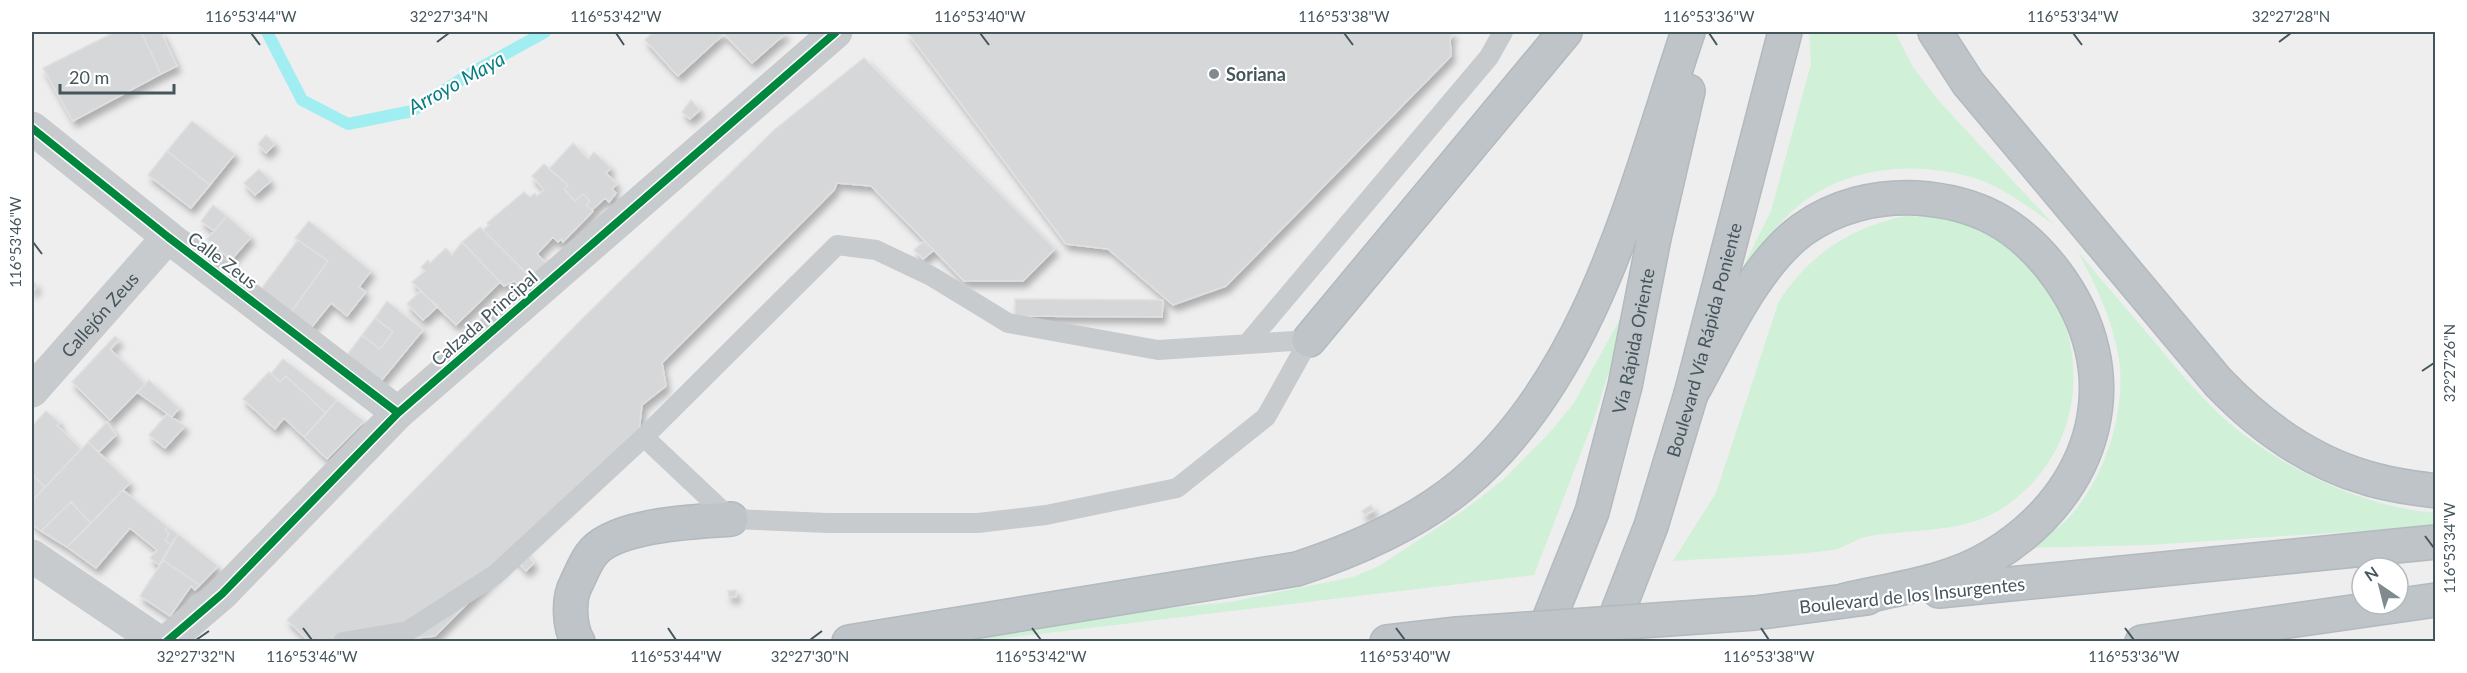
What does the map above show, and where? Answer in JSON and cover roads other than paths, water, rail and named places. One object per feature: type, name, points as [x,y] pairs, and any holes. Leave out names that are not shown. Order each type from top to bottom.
[{"type":"highway","points":[[1309,340],[1565,32]]},
{"type":"highway","points":[[849,642],[1297,569],[1340,554],[1393,529],[1461,485],[1500,449],[1548,387],[1571,347],[1593,302],[1626,217],[1688,32]]},
{"type":"highway","name":"Vía Rápida Oriente","points":[[1540,642],[1592,512],[1624,386],[1654,238],[1701,32]]},
{"type":"highway","name":"Boulevard Vía Rápida Poniente","points":[[1606,642],[1651,526],[1690,394],[1785,32]]},
{"type":"highway","points":[[1935,32],[1968,83],[2218,382],[2245,411],[2316,458],[2368,479],[2436,491]]},
{"type":"highway","points":[[1690,394],[1756,278],[1776,253],[1802,230],[1850,205],[1904,198],[1954,202],[1984,212],[2011,228],[2024,239],[2045,259],[2067,288],[2089,333],[2096,364],[2097,396],[2096,415],[2086,447],[2062,495],[2028,531],[1976,565],[1938,579],[1846,600]]},
{"type":"highway","points":[[578,642],[571,630],[573,590],[592,553],[619,535],[658,525],[732,519]]},
{"type":"highway","name":"Boulevard de los Insurgentes","points":[[1387,642],[1457,634],[1755,613],[1846,600],[2436,542]]},
{"type":"highway","points":[[2142,642],[2436,600]]},
{"type":"street","name":"Calzada Principal","points":[[166,642],[222,594],[398,413],[836,32]]},
{"type":"street","name":"Calle Zeus","points":[[32,128],[168,237],[398,413]]},
{"type":"street","name":"Callejón Zeus","points":[[32,391],[168,237]]},
{"type":"street","points":[[32,556],[159,642]]},
{"type":"lane","points":[[1247,344],[1489,57],[1503,32]]},
{"type":"lane","points":[[343,642],[408,631],[496,574],[644,437],[837,245],[876,250],[931,276],[1008,323],[1158,350],[1309,340]]},
{"type":"lane","points":[[644,437],[732,519],[828,523],[978,523],[1046,515],[1177,489],[1266,417],[1309,340]]},
{"type":"waterway","name":"Arroyo Maya","points":[[267,32],[302,100],[348,124],[412,111],[471,73],[545,32]]},
{"type":"place","name":"Soriana","points":[[1214,74]]}]
